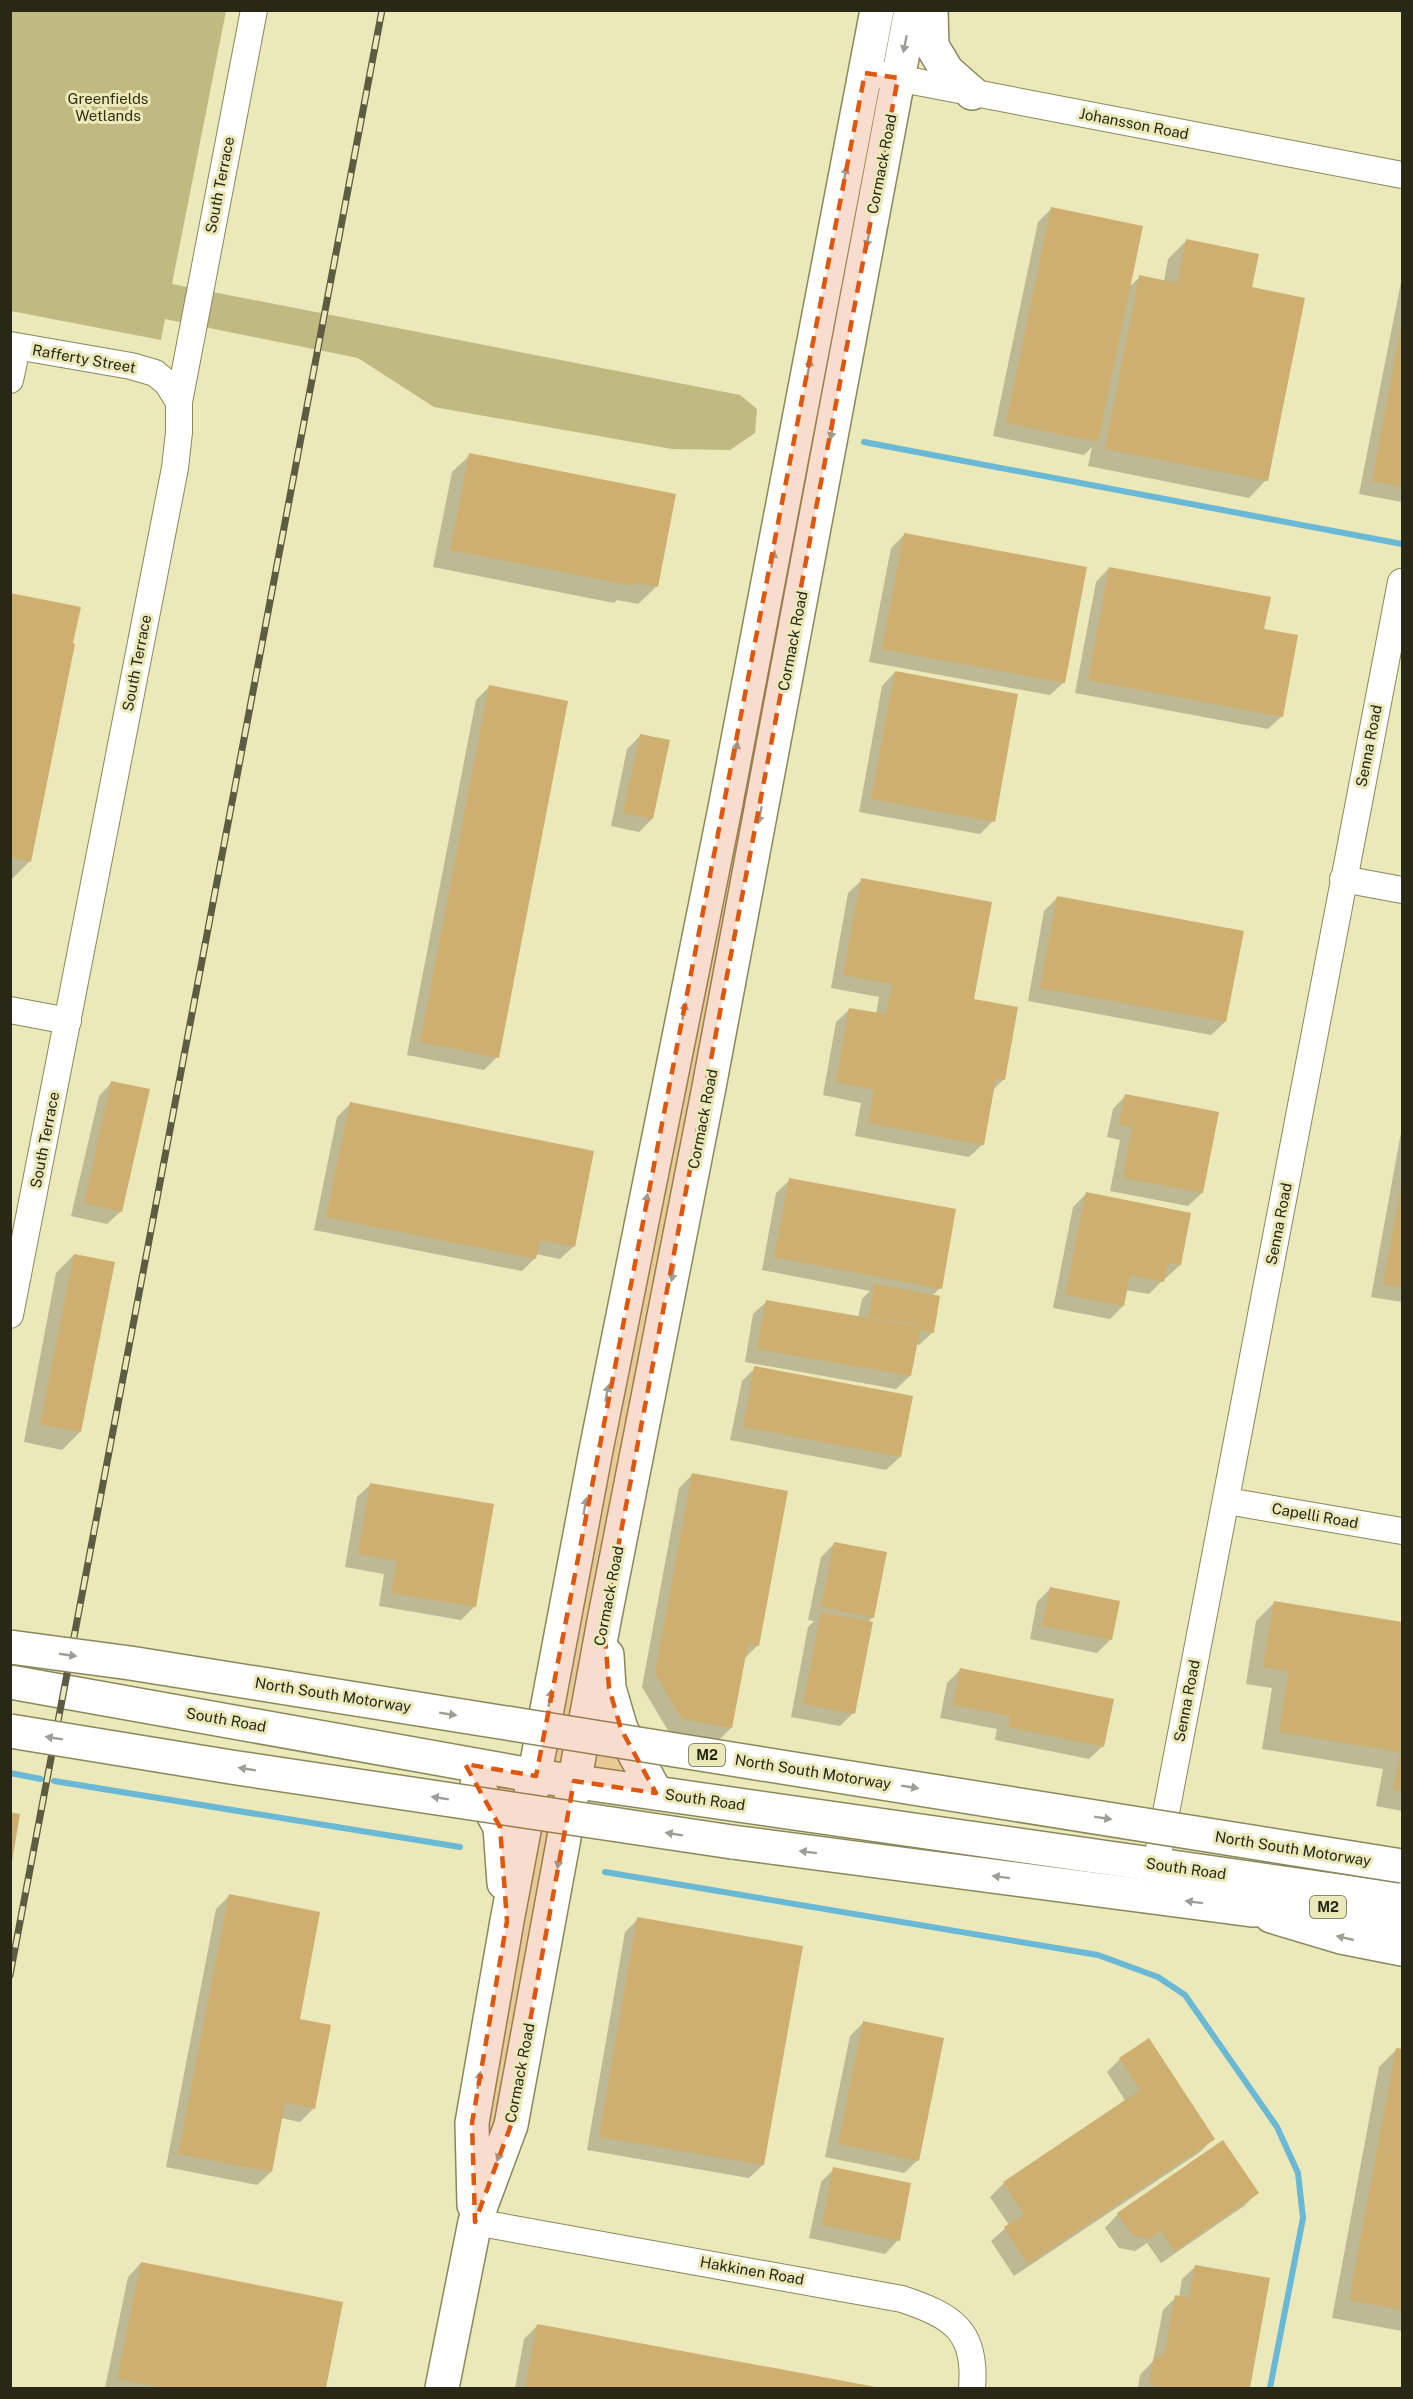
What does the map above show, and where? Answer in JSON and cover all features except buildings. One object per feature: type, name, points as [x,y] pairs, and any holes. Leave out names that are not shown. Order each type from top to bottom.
[{"type":"main road","name":"Cormack Road","points":[[475,2222],[472,2123],[507,1921],[596,1450],[725,808],[877,10]]},
{"type":"main road","name":"Cormack Road","points":[[442,2388],[475,2222],[511,2125],[604,1621],[711,1076],[911,10]]},
{"type":"main road","points":[[931,10],[933,46],[947,71],[972,93]]},
{"type":"main road","points":[[596,1450],[636,1457]]},
{"type":"main road","points":[[604,1621],[609,1688],[621,1729],[656,1793]]},
{"type":"main road","name":"North South Motorway","points":[[10,1647],[154,1667],[1402,1866]]},
{"type":"main road","name":"South Road","points":[[10,1682],[536,1776],[1402,1900]]},
{"type":"main road","name":"M2","points":[[10,1731],[231,1767],[720,1840],[1252,1910],[1323,1906],[1402,1919]]},
{"type":"main road","points":[[465,1764],[500,1827],[507,1921]]},
{"type":"main road","points":[[1252,1910],[1341,1937],[1402,1949]]},
{"type":"street","name":"South Terrace","points":[[10,1315],[176,468],[179,402],[254,10]]},
{"type":"street","name":"Johansson Road","points":[[865,72],[1402,175]]},
{"type":"street","name":"Rafferty Street","points":[[14,346],[131,366],[155,373],[167,383],[179,402]]},
{"type":"street","points":[[10,380],[14,346]]},
{"type":"street","name":"Senna Road","points":[[1156,1865],[1401,582]]},
{"type":"street","points":[[1343,879],[1402,890]]},
{"type":"street","points":[[10,1010],[68,1021]]},
{"type":"street","name":"Capelli Road","points":[[1227,1501],[1402,1531]]},
{"type":"street","name":"Hakkinen Road","points":[[475,2222],[902,2299],[932,2309],[954,2323],[968,2342],[974,2367],[972,2388]]},
{"type":"highlighted area","points":[[865,73],[898,78],[604,1621],[609,1688],[621,1729],[656,1793],[574,1781],[511,2125],[475,2222],[472,2123],[507,1921],[500,1827],[465,1764],[536,1776]]},
{"type":"green space","name":"Greenfields Wetlands","points":[[10,11],[226,11],[172,284],[740,395],[757,409],[755,433],[730,450],[672,449],[434,407],[358,358],[165,319],[161,340],[11,311]]},
{"type":"waterway","points":[[864,442],[1402,544]]},
{"type":"waterway","points":[[10,1773],[41,1779]]},
{"type":"waterway","points":[[54,1781],[460,1847]]},
{"type":"waterway","points":[[605,1872],[1098,1955],[1158,1977],[1185,1995],[1277,2127],[1298,2173],[1303,2218],[1270,2388]]},
{"type":"railway","points":[[10,1975],[382,10]]}]
